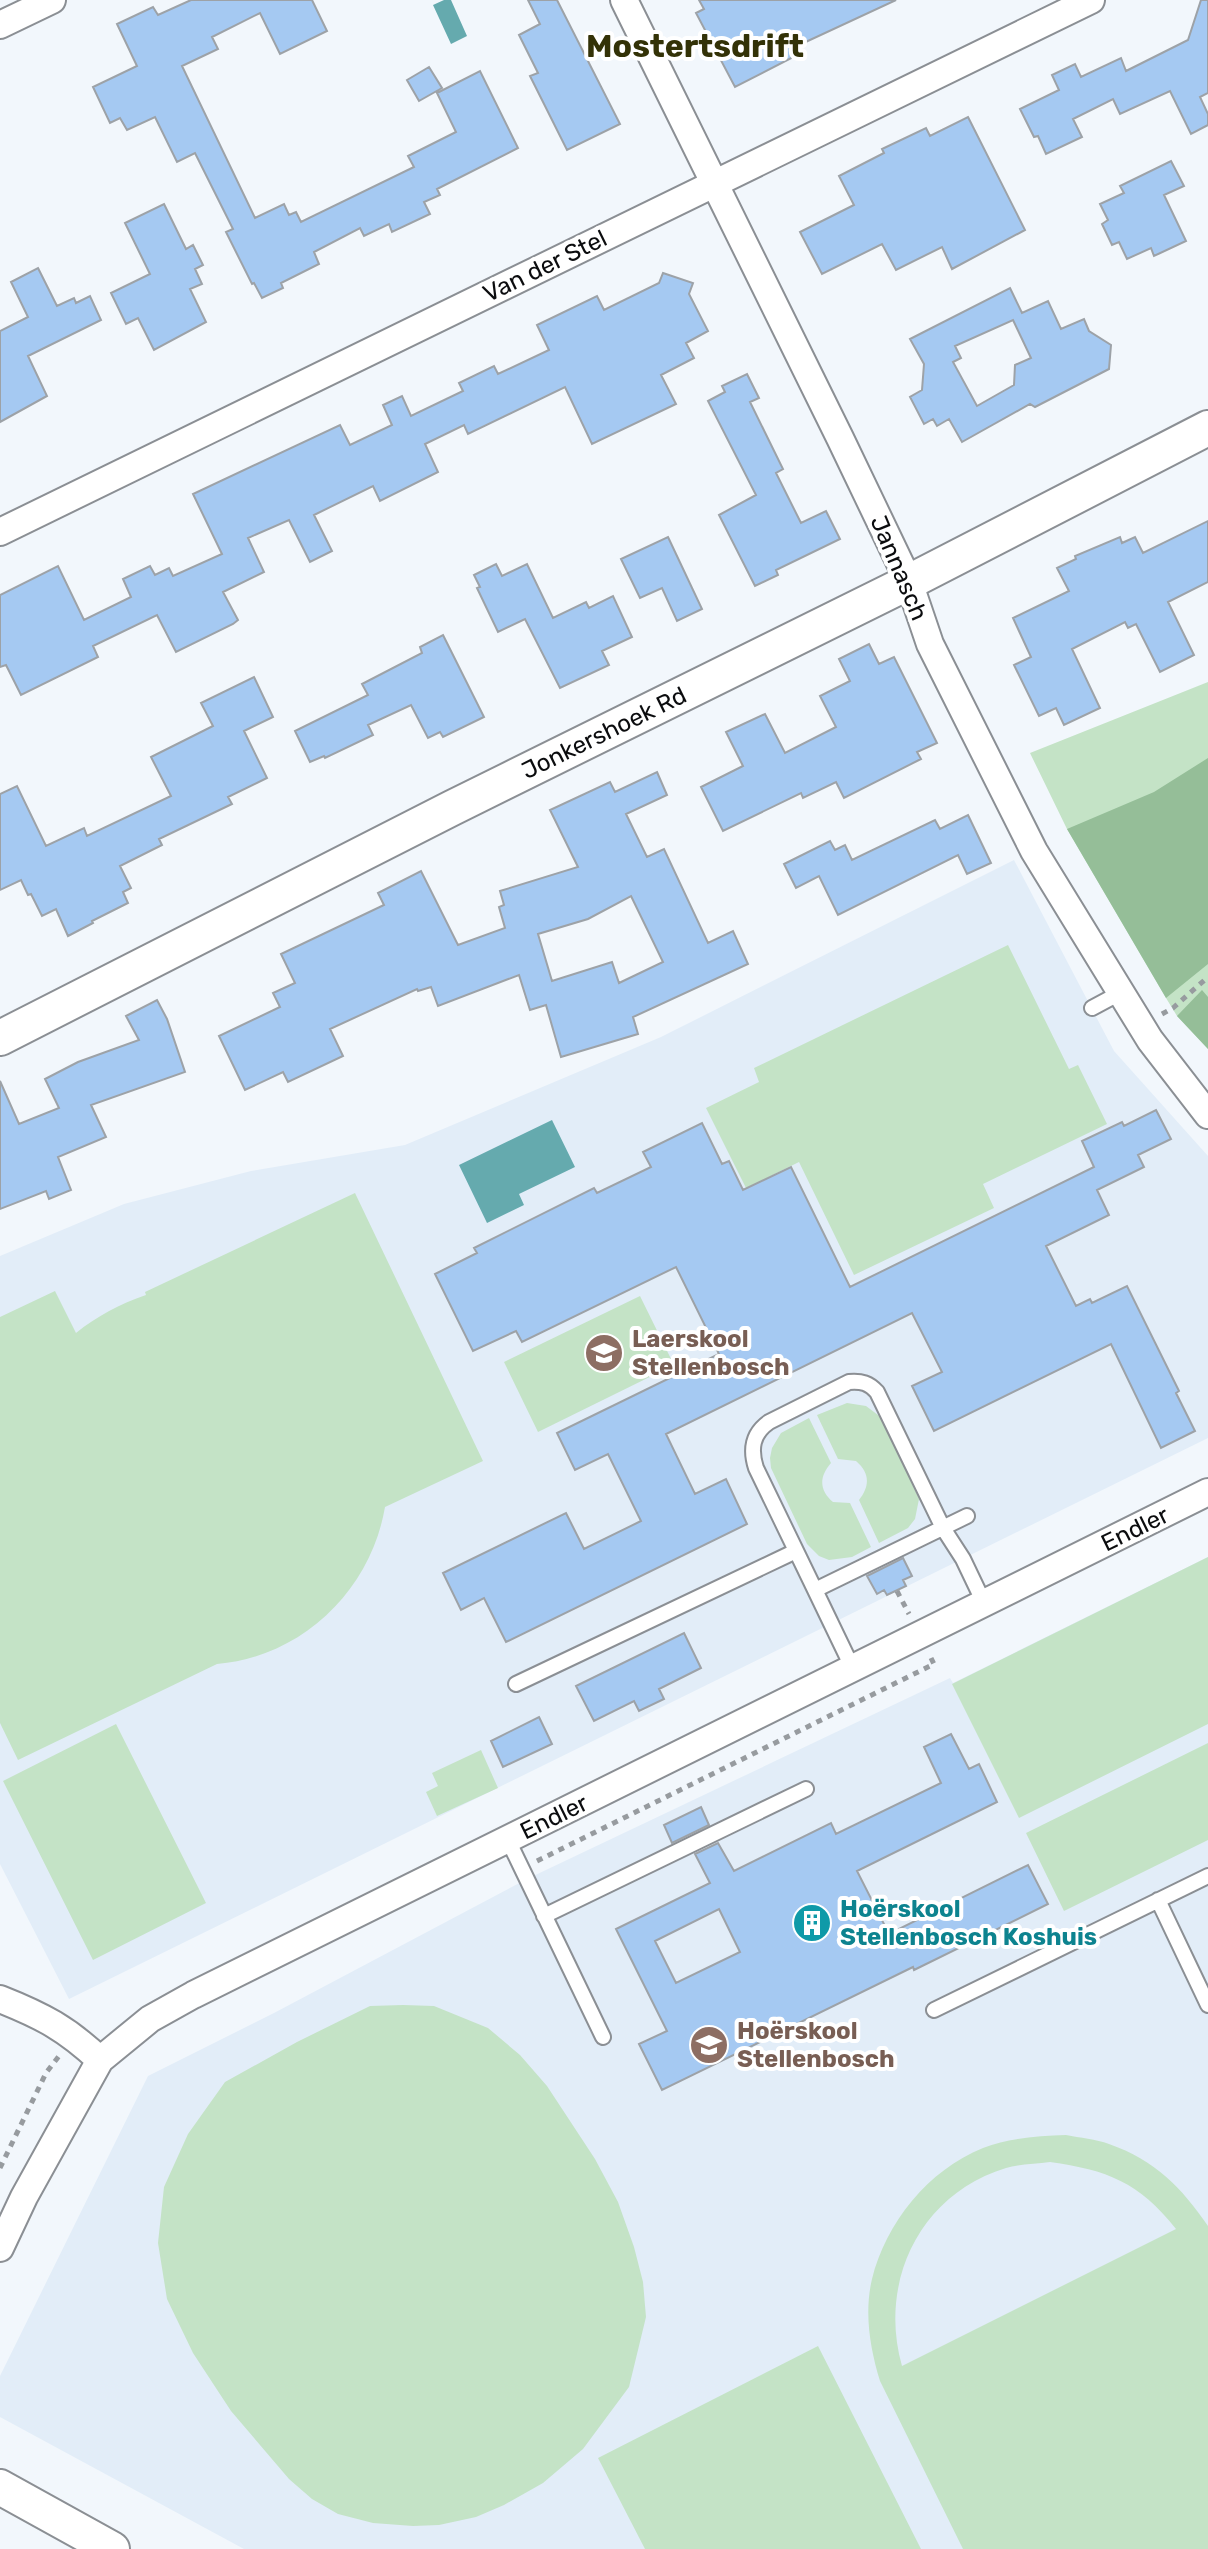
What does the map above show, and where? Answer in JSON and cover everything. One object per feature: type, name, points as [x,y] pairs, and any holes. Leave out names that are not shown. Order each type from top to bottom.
[{"type":"street","points":[[0,25],[52,0]]},
{"type":"street","name":"Jannasch","points":[[624,0],[909,582],[930,644],[1034,851],[1140,1025],[1208,1115]]},
{"type":"street","name":"Van der Stel","points":[[0,532],[1091,0]]},
{"type":"street","name":"Jonkershoek Rd","points":[[0,1038],[452,808],[909,582],[1208,428]]},
{"type":"street","name":"Endler","points":[[0,2248],[24,2197],[100,2060],[150,2019],[1208,1492]]},
{"type":"street","points":[[0,1999],[46,2018],[76,2038],[100,2060]]},
{"type":"street","points":[[15,2494],[112,2549]]},
{"type":"lane","points":[[1092,1008],[1120,993]]},
{"type":"lane","points":[[853,1669],[756,1468],[754,1437],[769,1422],[849,1382],[870,1384],[877,1392],[943,1528],[963,1559],[984,1603]]},
{"type":"lane","points":[[815,1590],[967,1516]]},
{"type":"lane","points":[[516,1684],[796,1551]]},
{"type":"lane","points":[[544,1916],[806,1789]]},
{"type":"lane","points":[[508,1840],[603,2037]]},
{"type":"lane","points":[[934,2010],[1208,1876]]},
{"type":"lane","points":[[1158,1900],[1208,2005]]},
{"type":"path","points":[[1140,1025],[1173,1008],[1205,979],[1208,987]]},
{"type":"path","points":[[897,1591],[912,1622]]},
{"type":"path","points":[[533,1863],[934,1664]]},
{"type":"path","points":[[0,2168],[46,2073],[60,2055]]},
{"type":"shaded area","name":"Laerskool Stellenbosch","points":[[1014,860],[1114,1051],[1208,1156],[1208,1438],[69,1999],[0,1864],[0,1256],[124,1204],[251,1171],[405,1145],[661,1037]]},
{"type":"shaded area","name":"Hoërskool Stellenbosch","points":[[1208,1557],[1208,2549],[244,2549],[0,2417],[0,2376],[148,2076],[527,1879],[950,1678],[953,1683]]},
{"type":"green space","points":[[1208,682],[1208,1049],[1177,1016],[1166,998],[1067,829],[1030,753]]},
{"type":"green space","points":[[1208,758],[1208,964],[1166,998],[1067,829],[1154,792]]},
{"type":"green space","points":[[1008,945],[1069,1069],[1078,1065],[1107,1124],[983,1184],[994,1208],[854,1275],[799,1162],[746,1188],[706,1108],[759,1082],[754,1068]]},
{"type":"green space","points":[[1202,990],[1208,997],[1208,1049],[1177,1016]]},
{"type":"green space","points":[[355,1193],[483,1461],[385,1507],[365,1566],[328,1614],[304,1633],[248,1659],[217,1664],[18,1760],[0,1723],[0,1317],[55,1291],[76,1333],[109,1311],[146,1295],[145,1292]]},
{"type":"green space","points":[[640,1296],[674,1365],[538,1432],[504,1362]]},
{"type":"green space","points":[[847,1403],[866,1406],[882,1418],[919,1499],[915,1519],[908,1528],[879,1543],[859,1500],[867,1485],[864,1470],[856,1461],[838,1459],[817,1415]]},
{"type":"green space","points":[[809,1418],[831,1463],[822,1483],[825,1493],[833,1502],[850,1503],[871,1547],[852,1557],[829,1560],[819,1556],[807,1544],[771,1468],[772,1448],[781,1433]]},
{"type":"green space","points":[[1208,1557],[1208,1724],[1019,1818],[952,1684]]},
{"type":"green space","points":[[116,1724],[206,1903],[93,1960],[3,1781]]},
{"type":"green space","points":[[1208,1743],[1208,1840],[1064,1911],[1026,1833]]},
{"type":"green space","points":[[481,1750],[498,1788],[437,1816],[426,1792],[438,1786],[432,1773]]},
{"type":"green space","points":[[370,2006],[434,2006],[488,2028],[520,2055],[547,2086],[595,2159],[618,2202],[643,2282],[646,2317],[629,2387],[583,2449],[543,2483],[504,2505],[476,2517],[439,2525],[373,2523],[338,2514],[312,2499],[289,2479],[231,2411],[193,2353],[167,2299],[158,2243],[164,2187],[188,2134],[225,2082]]},
{"type":"green space","points":[[1066,2135],[1104,2142],[1140,2158],[1166,2177],[1188,2199],[1208,2226],[1208,2549],[963,2549],[880,2381],[869,2330],[868,2305],[872,2279],[888,2238],[912,2201],[944,2170],[983,2148],[1024,2138]],"holes":[[[1050,2162],[1089,2169],[1120,2181],[1149,2200],[1176,2229],[902,2366],[896,2334],[896,2303],[902,2273],[913,2245],[929,2220],[950,2198],[976,2181],[1006,2168]]]},
{"type":"green space","points":[[818,2346],[921,2549],[645,2549],[598,2458]]},
{"type":"water","points":[[451,0],[467,36],[451,44],[433,5]]},
{"type":"water","points":[[552,1120],[575,1167],[519,1194],[524,1205],[487,1223],[459,1165]]},
{"type":"building","points":[[191,0],[312,0],[327,31],[280,54],[260,13],[212,37],[218,49],[182,66],[255,218],[284,204],[289,215],[296,212],[301,222],[414,167],[408,156],[456,132],[437,93],[480,71],[518,148],[437,189],[440,195],[424,202],[430,214],[392,232],[389,224],[364,236],[360,228],[314,252],[319,264],[281,283],[283,288],[262,298],[226,232],[233,229],[195,153],[177,162],[155,117],[127,130],[120,118],[110,123],[93,87],[137,66],[117,24],[153,7],[158,15]]},
{"type":"building","points":[[528,0],[557,0],[620,124],[567,150],[530,76],[538,73],[519,35],[540,24]]},
{"type":"building","points":[[699,0],[896,0],[797,46],[801,53],[735,87],[696,13],[704,9]]},
{"type":"building","points":[[1201,0],[1208,0],[1208,93],[1200,97],[1208,114],[1208,125],[1191,134],[1170,91],[1120,114],[1113,99],[1073,119],[1082,137],[1046,154],[1020,109],[1059,90],[1052,75],[1075,64],[1081,77],[1121,58],[1126,71],[1188,40]]},
{"type":"building","points":[[429,67],[442,88],[419,101],[407,80]]},
{"type":"building","points":[[968,117],[1025,230],[952,269],[942,247],[896,270],[882,244],[822,274],[800,232],[854,205],[839,176],[884,153],[882,149],[926,128],[930,136]]},
{"type":"building","points":[[1171,161],[1184,186],[1164,195],[1186,241],[1154,256],[1151,248],[1127,259],[1119,242],[1112,245],[1102,224],[1108,220],[1100,204],[1124,193],[1120,186]]},
{"type":"building","points":[[164,204],[186,249],[193,245],[203,265],[195,269],[202,284],[190,289],[206,322],[154,350],[138,318],[126,324],[111,293],[150,274],[125,223]]},
{"type":"building","points":[[38,268],[57,306],[74,298],[76,303],[90,296],[101,320],[28,356],[47,396],[0,422],[0,331],[28,317],[11,282]]},
{"type":"building","points":[[663,273],[693,283],[689,294],[708,331],[686,343],[694,358],[661,375],[676,404],[592,444],[565,387],[468,434],[464,425],[425,444],[438,472],[380,501],[373,486],[314,515],[332,551],[310,562],[289,520],[248,538],[264,572],[223,592],[238,620],[233,624],[176,652],[157,615],[93,646],[98,657],[21,695],[6,665],[0,667],[0,595],[58,566],[84,620],[131,597],[123,579],[150,566],[155,575],[169,568],[173,576],[222,554],[193,494],[340,425],[350,445],[392,425],[383,405],[402,396],[411,416],[463,391],[459,383],[494,366],[498,374],[549,350],[537,325],[597,296],[604,310],[659,283]]},
{"type":"building","points":[[1010,288],[1022,313],[1048,301],[1061,329],[1084,319],[1089,331],[1111,345],[1109,369],[1035,407],[1030,404],[962,442],[949,419],[937,426],[933,419],[924,424],[910,397],[922,390],[924,364],[910,339]],"holes":[[[1013,320],[1031,358],[1015,365],[1014,385],[977,406],[953,362],[961,358],[955,346]]]},
{"type":"building","points":[[747,374],[759,398],[750,402],[783,469],[776,473],[801,523],[826,511],[840,539],[776,570],[778,575],[755,586],[719,515],[756,495],[708,401],[725,392],[722,386]]},
{"type":"building","points":[[1208,521],[1208,582],[1168,602],[1194,655],[1160,672],[1136,624],[1128,628],[1125,622],[1072,649],[1100,708],[1064,725],[1056,708],[1039,716],[1014,665],[1031,657],[1013,618],[1069,591],[1057,568],[1076,559],[1075,556],[1120,537],[1122,543],[1135,537],[1143,553]]},
{"type":"building","points":[[668,537],[702,609],[677,621],[662,588],[640,598],[621,559]]},
{"type":"building","points":[[496,564],[502,576],[527,564],[553,618],[586,602],[589,608],[613,596],[632,637],[602,651],[609,665],[560,688],[525,619],[498,632],[474,575]]},
{"type":"building","points":[[443,635],[484,717],[443,737],[440,732],[428,738],[411,705],[368,725],[373,735],[310,762],[295,731],[368,695],[362,684],[422,653],[420,647]]},
{"type":"building","points":[[869,644],[879,664],[894,657],[937,743],[917,752],[921,759],[844,798],[836,782],[803,798],[801,793],[723,831],[701,787],[743,766],[726,732],[765,714],[785,753],[836,727],[820,696],[850,681],[839,659]]},
{"type":"building","points":[[254,677],[273,717],[244,731],[267,778],[228,797],[232,804],[159,839],[162,845],[120,866],[131,888],[123,892],[128,903],[68,936],[56,909],[42,916],[21,880],[0,890],[0,794],[17,786],[46,846],[84,828],[87,836],[171,796],[151,757],[213,726],[201,703]]},
{"type":"building","points":[[657,772],[667,795],[626,814],[647,857],[664,849],[708,943],[733,931],[748,964],[633,1017],[638,1034],[561,1057],[546,1005],[530,1010],[519,975],[438,1006],[431,987],[417,989],[330,1029],[343,1056],[288,1082],[283,1072],[245,1090],[219,1036],[280,1007],[273,993],[295,983],[281,954],[384,905],[378,893],[421,871],[458,945],[505,928],[499,907],[504,905],[500,891],[578,867],[550,810],[610,782],[615,792]],"holes":[[[631,896],[663,962],[619,983],[612,962],[552,981],[538,934],[588,919]]]},
{"type":"building","points":[[968,815],[991,863],[967,874],[958,855],[838,915],[819,876],[796,888],[784,864],[830,841],[835,850],[845,845],[852,860],[935,820],[940,829]]},
{"type":"building","points":[[157,1000],[167,1019],[185,1072],[91,1105],[106,1137],[58,1157],[71,1190],[49,1199],[46,1191],[0,1209],[0,1081],[19,1124],[59,1108],[45,1079],[78,1062],[139,1040],[126,1016]]},
{"type":"building","points":[[1156,1110],[1171,1139],[1138,1155],[1144,1167],[1097,1190],[1109,1215],[1046,1246],[1076,1306],[1090,1299],[1092,1303],[1127,1286],[1179,1391],[1176,1393],[1195,1431],[1161,1448],[1111,1344],[934,1431],[912,1386],[942,1372],[912,1313],[666,1434],[695,1494],[726,1479],[747,1524],[506,1642],[484,1598],[461,1610],[443,1573],[566,1513],[584,1549],[641,1521],[608,1454],[575,1470],[557,1433],[719,1354],[676,1267],[522,1342],[516,1331],[473,1351],[435,1274],[477,1253],[474,1248],[594,1188],[597,1193],[651,1167],[643,1152],[702,1123],[722,1164],[729,1161],[743,1190],[791,1167],[850,1287],[1094,1167],[1082,1141]]},
{"type":"building","points":[[903,1558],[912,1576],[903,1580],[906,1586],[887,1595],[884,1590],[877,1594],[867,1576]]},
{"type":"building","points":[[684,1633],[701,1668],[659,1689],[664,1699],[639,1711],[634,1701],[594,1721],[576,1686]]},
{"type":"building","points":[[539,1717],[552,1744],[503,1767],[491,1741]]},
{"type":"building","name":"Hoërskool Stellenbosch Koshuis","points":[[951,1734],[969,1769],[979,1764],[997,1802],[857,1871],[889,1934],[1028,1865],[1048,1904],[662,2090],[639,2044],[667,2031],[616,1929],[710,1883],[695,1854],[718,1843],[734,1871],[831,1823],[836,1834],[941,1783],[924,1747]],"holes":[[[719,1909],[740,1952],[676,1983],[655,1941]]]},
{"type":"building","points":[[701,1807],[709,1825],[672,1843],[664,1825]]},
{"type":"place","name":"Laerskool Stellenbosch","points":[[604,1353]]},
{"type":"place","name":"Hoërskool Stellenbosch Koshuis","points":[[812,1923]]},
{"type":"place","name":"Hoërskool Stellenbosch","points":[[709,2045]]},
{"type":"district","name":"Mostertsdrift","points":[[695,46]]}]
